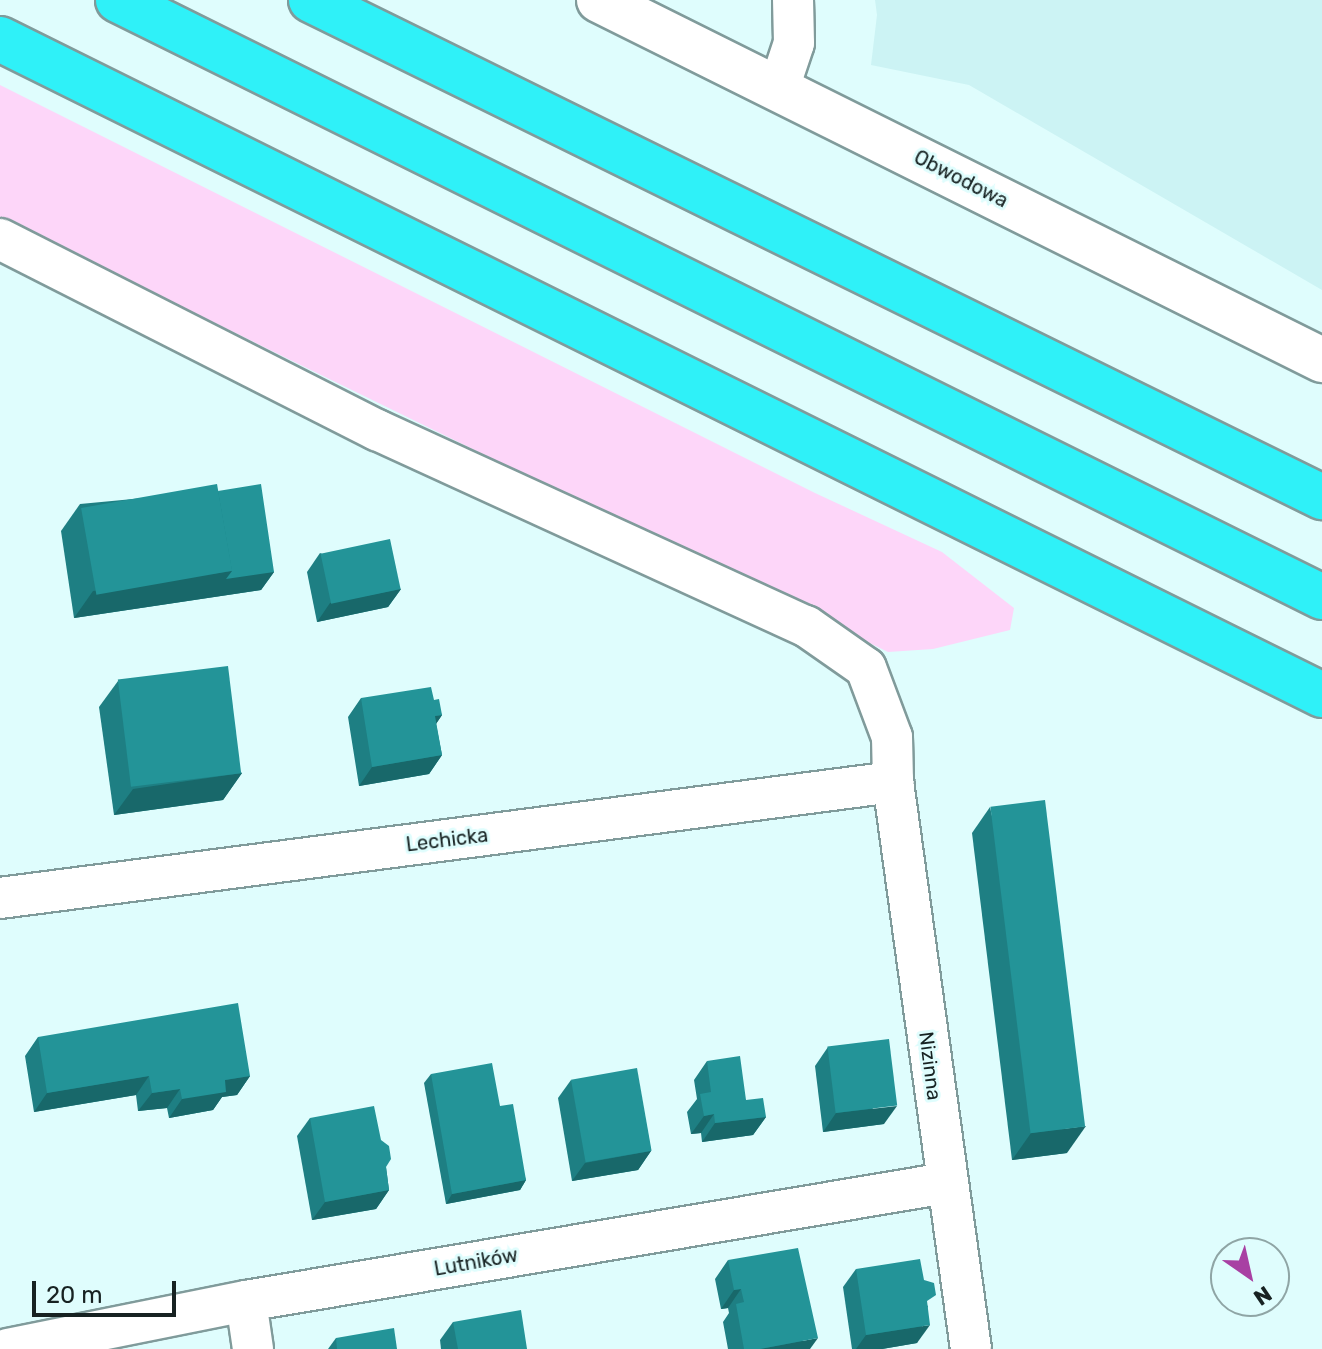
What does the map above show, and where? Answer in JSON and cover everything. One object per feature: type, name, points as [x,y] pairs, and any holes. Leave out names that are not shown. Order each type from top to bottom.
[{"type":"highway","points":[[118,0],[1322,597]]},
{"type":"highway","points":[[311,0],[1322,497]]},
{"type":"highway","points":[[0,39],[1322,695]]},
{"type":"street","name":"Obwodowa","points":[[599,0],[1322,360]]},
{"type":"street","points":[[779,88],[794,43],[793,0]]},
{"type":"street","name":"Nizinna","points":[[0,239],[377,430],[806,626],[866,668],[892,737],[893,782],[971,1349]]},
{"type":"street","name":"Lechicka","points":[[0,898],[893,782]]},
{"type":"street","name":"Lutników","points":[[7,1349],[246,1301],[946,1183]]},
{"type":"street","points":[[246,1301],[253,1349]]},
{"type":"shaded area","points":[[875,0],[1322,0],[1322,290],[969,85],[871,65],[877,15]]},
{"type":"shaded area","points":[[0,85],[815,493],[942,552],[1014,608],[1010,630],[933,649],[888,652],[0,218]]},
{"type":"building","points":[[217,484],[232,571],[96,595],[81,508]]},
{"type":"building","points":[[261,484],[274,572],[226,579],[232,571],[218,491]]},
{"type":"building","points":[[390,539],[401,589],[331,604],[321,554]]},
{"type":"building","points":[[228,666],[241,773],[131,787],[118,680]]},
{"type":"building","points":[[431,687],[434,700],[439,699],[442,715],[435,716],[442,755],[372,767],[361,698]]},
{"type":"building","points":[[1045,800],[1085,1127],[1031,1133],[990,807]]},
{"type":"building","points":[[238,1003],[250,1076],[225,1080],[226,1092],[182,1099],[180,1089],[152,1093],[149,1076],[47,1093],[38,1037]]},
{"type":"building","points":[[889,1039],[897,1106],[836,1113],[827,1047]]},
{"type":"building","points":[[740,1056],[746,1100],[763,1098],[766,1117],[715,1123],[714,1114],[704,1116],[700,1094],[711,1092],[707,1061]]},
{"type":"building","points":[[492,1063],[500,1106],[513,1104],[526,1180],[452,1194],[431,1074]]},
{"type":"building","points":[[637,1068],[652,1151],[586,1162],[571,1080]]},
{"type":"building","points":[[374,1106],[381,1140],[389,1146],[391,1159],[386,1167],[389,1190],[325,1202],[310,1118]]},
{"type":"building","points":[[798,1248],[818,1338],[744,1349],[736,1304],[744,1302],[741,1289],[734,1290],[728,1260]]},
{"type":"building","points":[[920,1259],[924,1280],[934,1283],[936,1295],[927,1301],[930,1325],[866,1335],[856,1269]]},
{"type":"building","points":[[521,1310],[527,1349],[458,1349],[453,1322]]},
{"type":"building","points":[[394,1328],[397,1349],[337,1349],[336,1338]]}]
